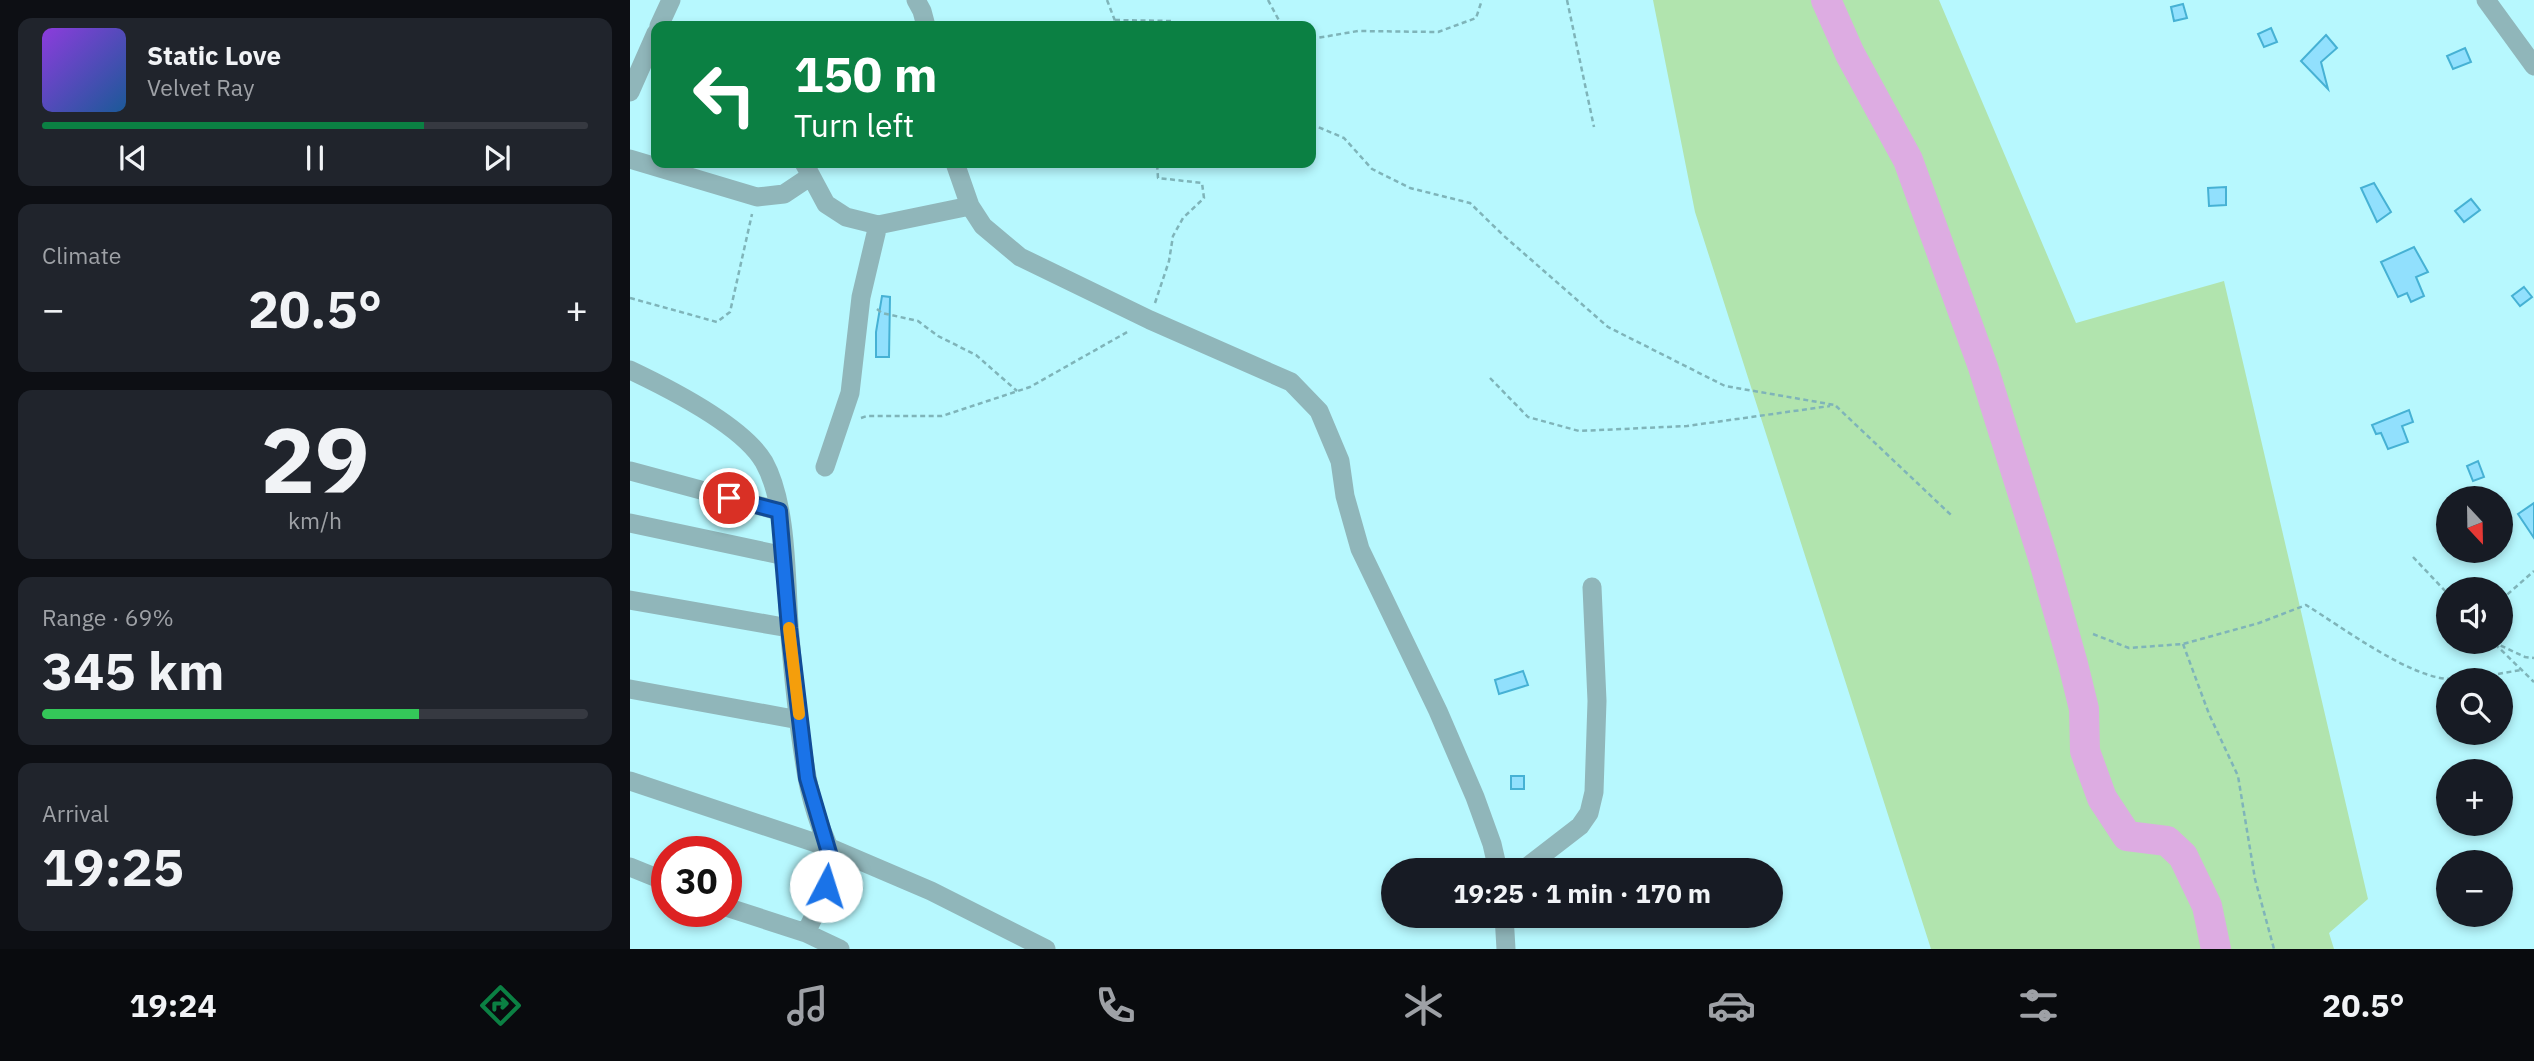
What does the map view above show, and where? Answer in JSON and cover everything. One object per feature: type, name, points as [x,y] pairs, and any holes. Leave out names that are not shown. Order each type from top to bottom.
[{"type":"street","points":[[662,21],[671,0]]},
{"type":"street","points":[[2486,0],[2534,65]]},
{"type":"street","points":[[630,92],[651,48]]},
{"type":"street","points":[[630,159],[651,165]]},
{"type":"street","points":[[660,168],[757,197],[783,194],[808,169],[826,204],[835,212],[878,225],[970,205]]},
{"type":"street","points":[[957,168],[970,205],[983,226],[1020,257],[1150,320],[1291,382],[1319,411],[1340,461],[1345,496],[1360,549],[1438,710],[1475,797],[1495,858]]},
{"type":"street","points":[[825,467],[850,393],[861,297],[878,225]]},
{"type":"street","points":[[630,370],[656,382],[735,431],[764,463],[779,511],[785,556],[789,628],[807,778],[832,863],[826,886],[806,933]]},
{"type":"street","points":[[630,471],[779,511]]},
{"type":"street","points":[[630,523],[785,556]]},
{"type":"street","points":[[1538,858],[1580,826],[1589,813],[1594,792],[1597,701],[1592,587]]},
{"type":"street","points":[[630,600],[789,628]]},
{"type":"street","points":[[630,689],[799,720]]},
{"type":"street","points":[[630,781],[828,847],[931,891],[1046,949]]},
{"type":"street","points":[[630,867],[651,876]]},
{"type":"street","points":[[742,912],[806,933],[840,949]]},
{"type":"street","points":[[1505,928],[1506,949]]},
{"type":"path","points":[[1107,0],[1115,20],[1171,21]]},
{"type":"path","points":[[1268,0],[1279,21]]},
{"type":"path","points":[[1316,38],[1359,31],[1438,32],[1476,18],[1482,0]]},
{"type":"path","points":[[1567,0],[1594,127]]},
{"type":"path","points":[[1316,126],[1344,138],[1372,169],[1410,188],[1470,203],[1608,327],[1725,386],[1835,405],[1951,515]]},
{"type":"path","points":[[839,426],[867,416],[942,416],[1030,387],[1150,320],[1169,261],[1173,236],[1183,218],[1205,198],[1202,183],[1158,178],[1157,168]]},
{"type":"path","points":[[630,298],[717,322],[730,312],[757,197]]},
{"type":"path","points":[[861,297],[882,313],[918,321],[938,336],[976,355],[1017,391]]},
{"type":"path","points":[[1490,378],[1528,417],[1579,431],[1687,426],[1835,405]]},
{"type":"path","points":[[2413,557],[2436,581]]},
{"type":"path","points":[[2513,589],[2534,571]]},
{"type":"path","points":[[2092,634],[2129,648],[2183,644],[2259,623],[2306,606],[2424,674],[2451,680],[2522,670]]},
{"type":"path","points":[[2183,644],[2209,714],[2238,776],[2255,879],[2274,949]]},
{"type":"path","points":[[2513,652],[2525,657],[2534,657]]},
{"type":"path","points":[[2505,654],[2534,682]]},
{"type":"green space","points":[[1653,0],[1939,0],[2076,323],[2224,281],[2368,899],[2329,933],[2334,949],[1931,949],[1695,212]]},
{"type":"building","points":[[2183,4],[2187,18],[2174,21],[2171,7]]},
{"type":"building","points":[[2271,28],[2277,42],[2264,47],[2258,34]]},
{"type":"building","points":[[2326,35],[2337,48],[2321,62],[2328,89],[2301,61]]},
{"type":"building","points":[[2465,48],[2471,62],[2453,69],[2447,56]]},
{"type":"building","points":[[2374,183],[2391,212],[2377,222],[2361,188]]},
{"type":"building","points":[[2226,187],[2226,205],[2209,206],[2208,188]]},
{"type":"building","points":[[2471,199],[2480,210],[2464,222],[2455,211]]},
{"type":"building","points":[[2414,247],[2428,272],[2416,277],[2424,296],[2411,302],[2407,293],[2398,297],[2381,262]]},
{"type":"building","points":[[2524,287],[2532,297],[2520,306],[2512,296]]},
{"type":"building","points":[[882,296],[890,297],[889,357],[876,357],[876,332]]},
{"type":"building","points":[[2409,410],[2413,422],[2402,426],[2408,442],[2388,449],[2381,433],[2376,434],[2372,425]]},
{"type":"building","points":[[2478,461],[2484,477],[2473,481],[2467,466]]},
{"type":"building","points":[[2534,503],[2534,538],[2518,514]]},
{"type":"building","points":[[1523,671],[1528,685],[1499,694],[1495,680]]},
{"type":"building","points":[[1511,776],[1524,776],[1524,789],[1511,789]]},
{"type":"waterway","points":[[1826,0],[1850,54],[1908,160],[1983,367],[2073,664],[2084,709],[2085,751],[2102,798],[2127,836],[2167,841],[2183,856],[2207,906],[2216,949]]},
{"type":"slow traffic","points":[[789,628],[799,714]]},
{"type":"route","points":[[729,498],[779,511],[785,556],[789,628],[807,778],[832,863],[826,886]]}]
